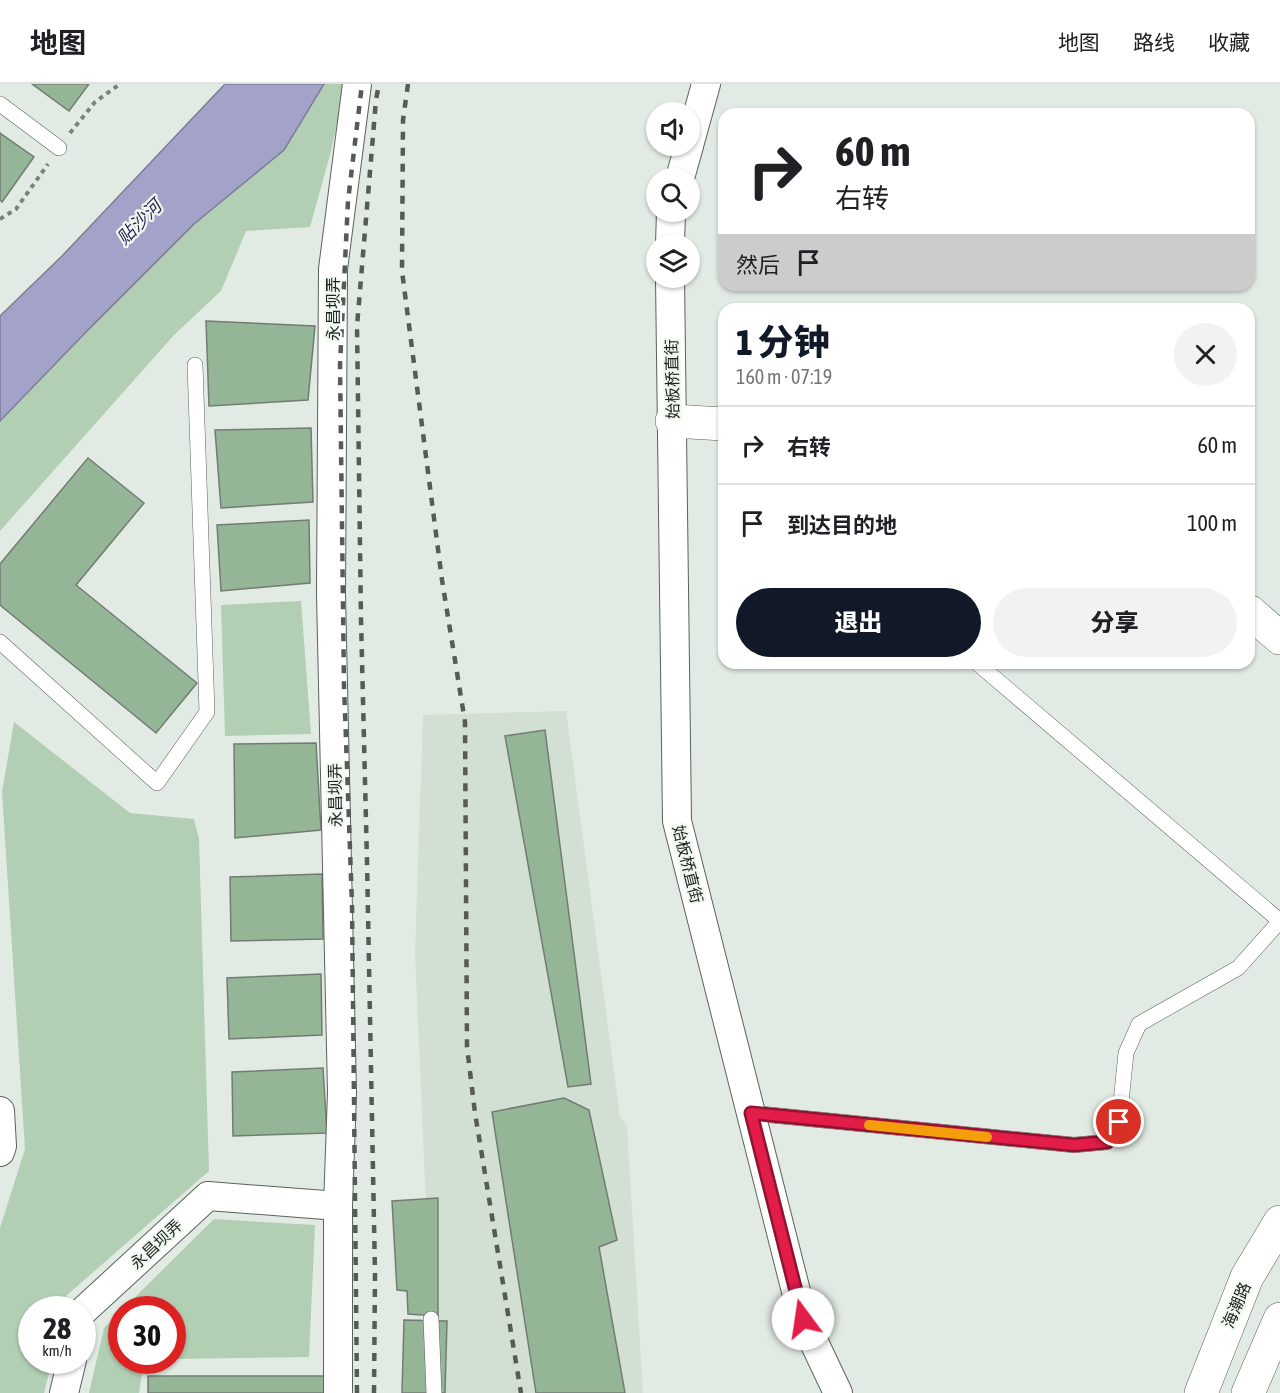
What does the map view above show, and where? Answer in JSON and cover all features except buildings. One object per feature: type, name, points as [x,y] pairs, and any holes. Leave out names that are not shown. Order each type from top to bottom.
[{"type":"main road","points":[[672,421],[718,424]]},
{"type":"main road","points":[[1255,616],[1280,638]]},
{"type":"main road","name":"海潮路","points":[[1201,1393],[1247,1277],[1280,1222]]},
{"type":"main road","points":[[1248,1393],[1280,1318]]},
{"type":"street","name":"永昌坝弄","points":[[96,1299],[208,1196],[338,1206],[342,1093],[331,594],[333,269],[357,84]]},
{"type":"street","points":[[700,105],[706,84]]},
{"type":"street","name":"始板桥直街","points":[[670,288],[677,821],[803,1319],[838,1393]]},
{"type":"street","points":[[0,1111],[2,1146],[0,1152]]},
{"type":"street","points":[[338,1206],[338,1393]]},
{"type":"street","points":[[64,1393],[69,1374]]},
{"type":"lane","points":[[0,104],[59,148]]},
{"type":"lane","points":[[0,642],[157,783],[207,712],[195,365]]},
{"type":"lane","points":[[751,1113],[1074,1145],[1107,1142],[1119,1122],[1126,1053],[1139,1024],[1238,968],[1280,921],[984,669]]},
{"type":"lane","points":[[431,1319],[434,1393]]},
{"type":"shaded area","points":[[566,711],[620,1117],[627,1126],[643,1393],[432,1393],[415,953],[423,715]]},
{"type":"green space","points":[[324,84],[346,84],[330,155],[310,227],[246,231],[221,291],[174,335],[0,531],[0,421],[194,224],[284,150]]},
{"type":"green space","points":[[301,601],[311,734],[225,736],[221,605]]},
{"type":"green space","points":[[14,722],[130,813],[194,819],[199,839],[209,1171],[67,1296],[18,1296],[18,1374],[49,1374],[44,1393],[0,1393],[0,1228],[25,1149],[2,792]]},
{"type":"green space","points":[[214,1219],[315,1225],[309,1357],[186,1359],[186,1296],[136,1296]]},
{"type":"green space","points":[[108,1324],[108,1374],[142,1374],[139,1393],[89,1393],[93,1374],[96,1374],[96,1363],[104,1328]]},
{"type":"water","name":"贴沙河","points":[[225,84],[324,84],[284,150],[194,224],[0,421],[0,316],[62,256]]},
{"type":"railway","points":[[357,1393],[352,904],[344,685],[340,365],[348,201],[362,84]]},
{"type":"railway","points":[[374,1393],[375,1274],[357,326],[379,84]]},
{"type":"railway","points":[[408,84],[403,120],[402,271],[442,580],[465,722],[467,1047],[475,1113],[521,1393]]},
{"type":"slow traffic","points":[[869,1125],[987,1137]]},
{"type":"route","points":[[803,1319],[751,1113],[1074,1145],[1107,1142],[1119,1122]]}]
